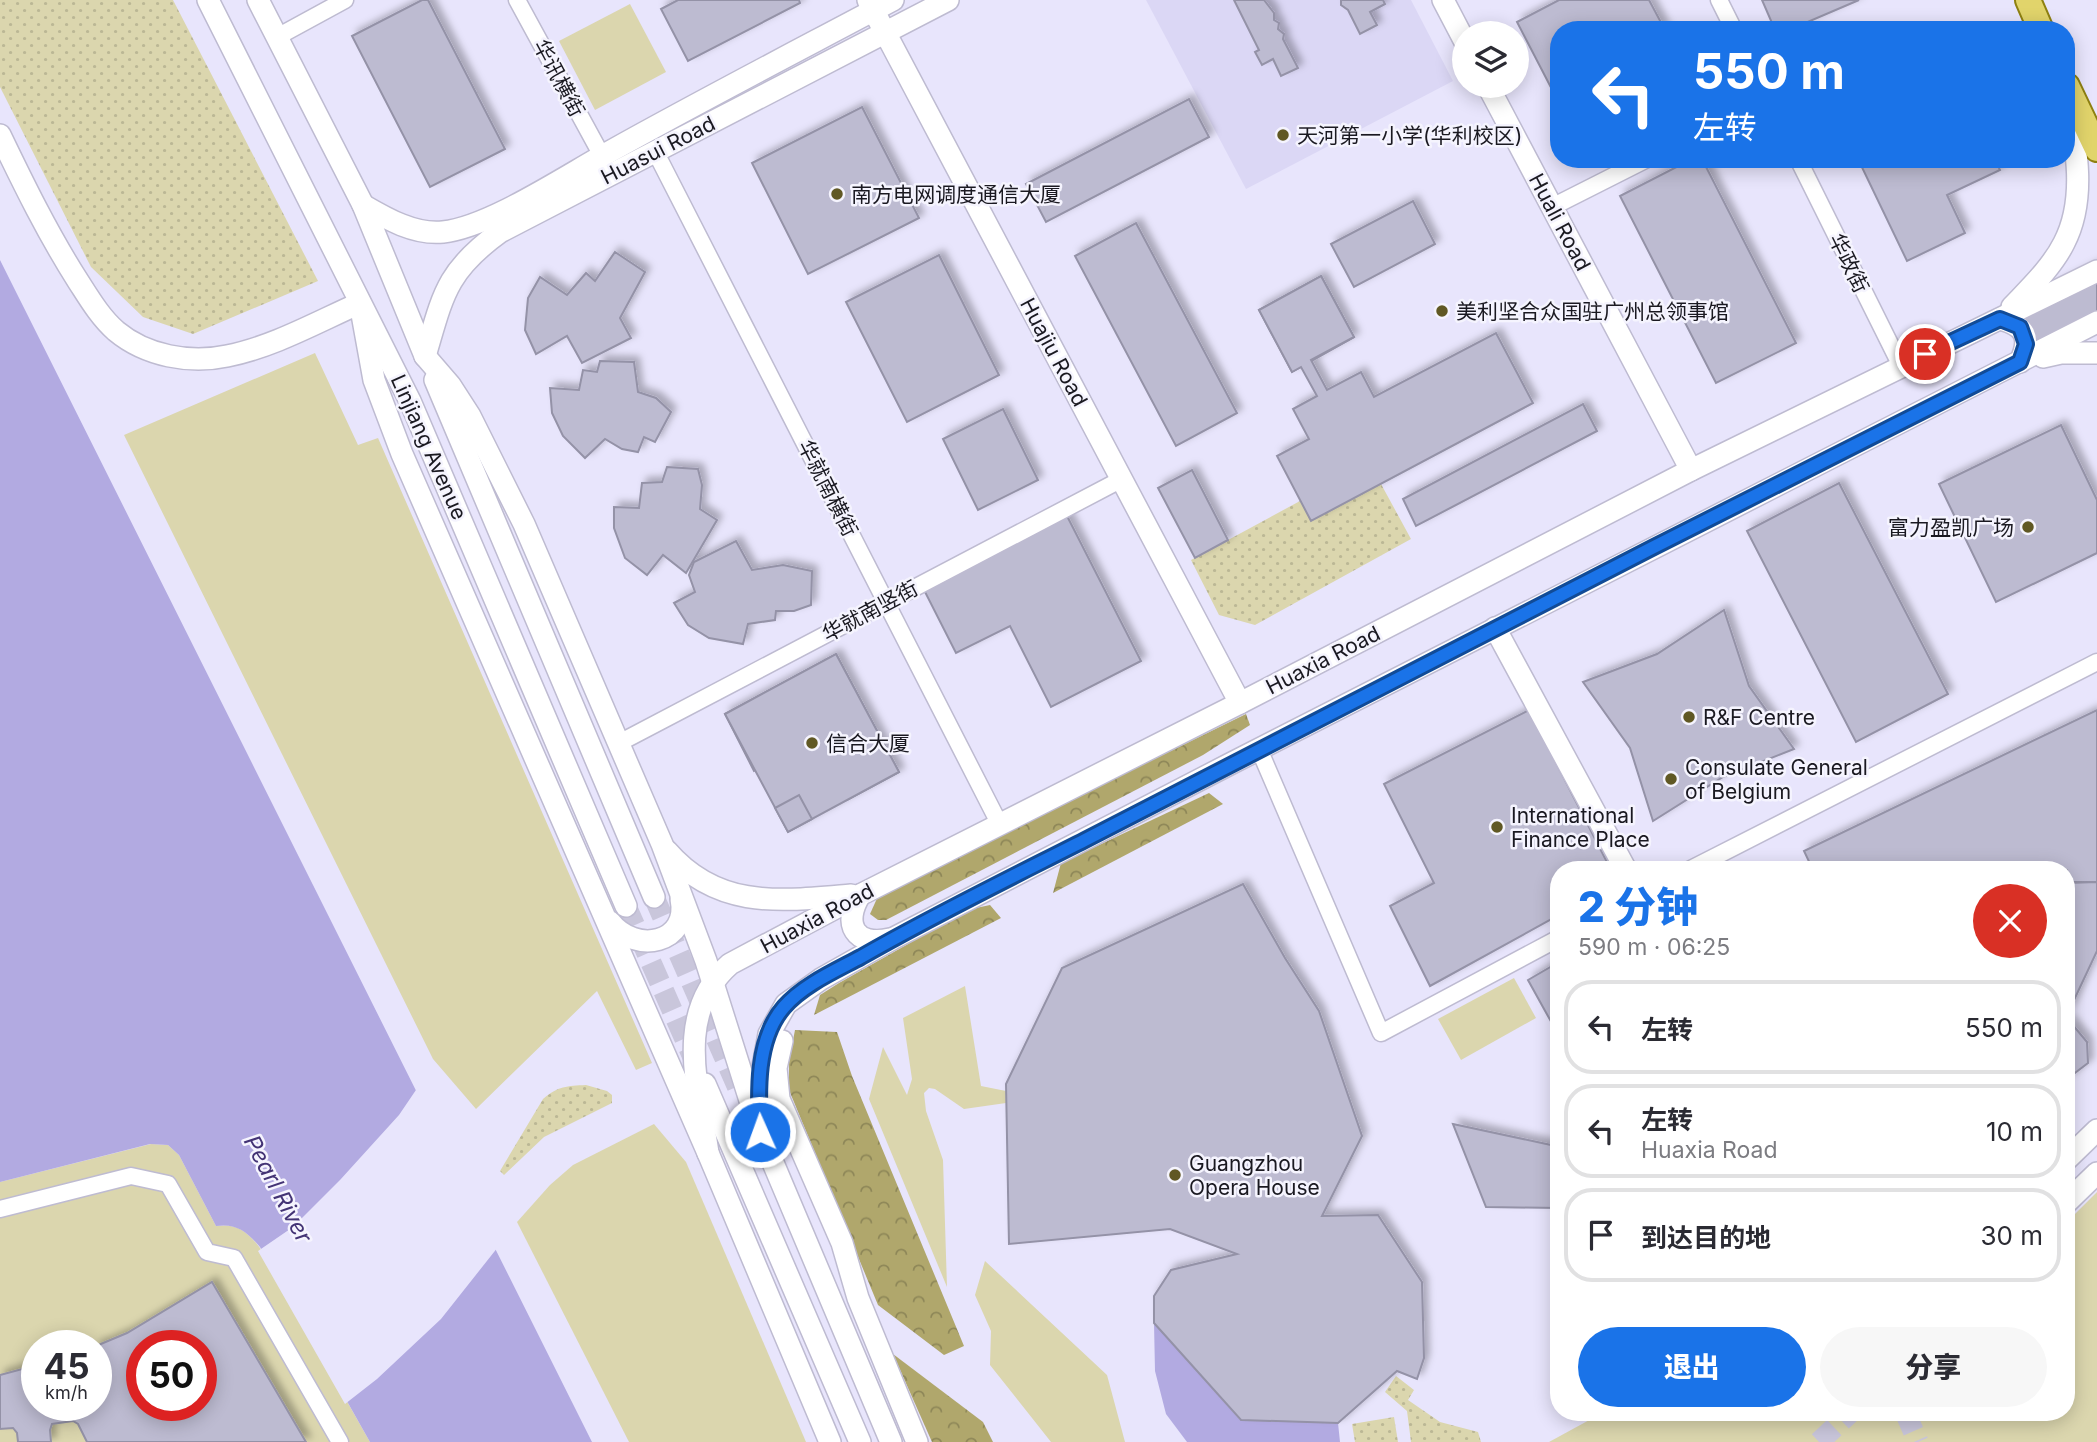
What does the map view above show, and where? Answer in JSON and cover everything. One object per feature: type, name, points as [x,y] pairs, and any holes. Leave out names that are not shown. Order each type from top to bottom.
[{"type":"main road","name":"Linjiang Avenue","points":[[208,0],[410,401],[626,906]]},
{"type":"main road","points":[[258,0],[363,205]]},
{"type":"main road","name":"Huasui Road","points":[[363,205],[389,220],[420,231],[441,232],[467,227],[509,207],[870,5],[893,0]]},
{"type":"main road","name":"Huasui Road","points":[[425,356],[448,284],[480,247],[500,232],[948,0]]},
{"type":"main road","points":[[2028,0],[2037,21]]},
{"type":"main road","points":[[1450,2],[1457,21]]},
{"type":"main road","name":"Huajiu Road","points":[[870,5],[1240,703]]},
{"type":"main road","name":"Huali Road","points":[[1494,98],[1691,470]]},
{"type":"main road","points":[[2075,103],[2097,149]]},
{"type":"main road","points":[[0,135],[45,227],[96,309],[116,331],[140,347],[167,356],[195,359],[225,356],[256,348],[360,303],[374,380],[402,454],[708,1153],[830,1442]]},
{"type":"main road","points":[[2020,362],[2026,344],[2024,335],[2020,327],[2000,319],[2036,281],[2064,244],[2073,219],[2079,175],[2075,141]]},
{"type":"main road","name":"Linjiang Avenue","points":[[363,205],[654,897]]},
{"type":"main road","name":"Huaxia Road","points":[[708,1153],[693,1034],[707,991],[730,964],[1691,470],[2097,271]]},
{"type":"main road","points":[[760,1132],[758,1093],[769,1034],[786,1004],[821,979],[892,939],[1259,749],[2097,322]]},
{"type":"main road","points":[[2020,362],[2061,353],[2097,353]]},
{"type":"main road","points":[[425,356],[450,385],[470,416],[524,524],[619,743],[678,886],[760,1132],[891,1442]]},
{"type":"main road","points":[[1495,628],[1621,861]]},
{"type":"main road","points":[[662,844],[680,865],[722,890],[740,897],[784,901],[860,895]]},
{"type":"main road","points":[[602,912],[618,932],[641,943],[668,936],[677,926],[682,906],[678,886]]},
{"type":"main road","points":[[860,895],[852,908],[852,926],[867,940],[877,942],[892,939]]},
{"type":"main road","points":[[821,979],[798,1002],[788,1021],[778,1052],[776,1083],[779,1099],[842,1243],[858,1298],[917,1442]]},
{"type":"main road","points":[[693,1034],[700,1073],[860,1442]]},
{"type":"main road","points":[[670,1066],[731,1142]]},
{"type":"main road","points":[[2075,1151],[2097,1130]]},
{"type":"main road","points":[[2075,1194],[2097,1172]]},
{"type":"street","points":[[277,37],[345,0]]},
{"type":"street","name":"华讯横街","points":[[517,0],[601,156]]},
{"type":"street","points":[[1719,0],[1730,21]]},
{"type":"street","name":"华就南横街","points":[[656,151],[1000,825]]},
{"type":"street","points":[[1552,207],[1629,168]]},
{"type":"street","name":"华政街","points":[[1802,168],[1900,366]]},
{"type":"street","name":"华就南竖街","points":[[619,743],[1122,479]]},
{"type":"street","points":[[1707,861],[2097,662]]},
{"type":"street","points":[[1259,749],[1381,1033],[1550,943]]},
{"type":"street","points":[[0,1209],[131,1176],[168,1184],[206,1252],[234,1258],[340,1442]]},
{"type":"shaded area","points":[[0,0],[173,0],[318,281],[193,334],[143,317],[91,267],[0,87]]},
{"type":"shaded area","name":"天河第一小学(华利校区)","points":[[1146,0],[1411,0],[1452,82],[1246,189]]},
{"type":"shaded area","points":[[630,4],[666,72],[595,110],[559,41]]},
{"type":"shaded area","points":[[315,353],[358,445],[378,438],[652,1063],[636,1070],[597,991],[476,1109],[433,1059],[124,435]]},
{"type":"shaded area","points":[[1381,484],[1411,539],[1255,625],[1219,615],[1191,560],[1300,501],[1311,520]]},
{"type":"shaded area","points":[[1514,978],[1536,1018],[1461,1060],[1438,1019]]},
{"type":"shaded area","points":[[965,986],[981,1086],[1006,1091],[1006,1103],[964,1109],[935,1089],[929,1088],[924,1093],[926,1111],[943,1160],[947,1287],[869,1099],[883,1047],[907,1095],[912,1079],[903,1018]]},
{"type":"shaded area","points":[[586,1085],[607,1091],[612,1095],[612,1103],[544,1137],[504,1175],[500,1171],[543,1099],[553,1091]]},
{"type":"shaded area","points":[[654,1124],[686,1162],[806,1442],[629,1442],[517,1222],[550,1185],[573,1165]]},
{"type":"shaded area","points":[[151,1144],[168,1145],[179,1155],[216,1226],[241,1229],[260,1248],[370,1442],[0,1442],[0,1182]]},
{"type":"shaded area","points":[[2097,1192],[2097,1442],[1549,1442],[1588,1421],[2075,1421],[2075,1214]]},
{"type":"shaded area","points":[[985,1261],[1107,1375],[1125,1442],[1051,1442],[990,1365],[991,1331],[975,1295]]},
{"type":"shaded area","points":[[1396,1376],[1414,1390],[1408,1400],[1440,1422],[1478,1432],[1481,1442],[1411,1442],[1407,1411],[1385,1392]]},
{"type":"shaded area","points":[[1394,1417],[1398,1442],[1355,1442],[1352,1424]]},
{"type":"green space","points":[[1246,714],[1250,725],[1203,755],[886,920],[878,920],[870,914],[879,894]]},
{"type":"green space","points":[[1209,793],[1223,804],[1053,893],[1061,863]]},
{"type":"green space","points":[[990,905],[1001,918],[814,1015],[820,995],[839,983],[938,927],[976,908]]},
{"type":"green space","points":[[795,1030],[837,1032],[852,1076],[964,1346],[944,1355],[878,1305],[789,1090],[789,1061]]},
{"type":"green space","points":[[893,1354],[983,1422],[993,1442],[932,1442]]},
{"type":"water","name":"Pearl River","points":[[0,260],[592,1442],[370,1442],[260,1247],[241,1230],[230,1226],[216,1226],[179,1155],[168,1145],[150,1144],[0,1182]]},
{"type":"water","points":[[1154,1323],[1240,1420],[1338,1423],[1340,1442],[1187,1442],[1166,1414],[1155,1371]]},
{"type":"pier","points":[[418,1087],[498,1247],[441,1319],[377,1379],[345,1404],[258,1251],[293,1227],[340,1180],[399,1115]]},
{"type":"building","points":[[422,0],[428,0],[505,149],[430,187],[352,36]]},
{"type":"building","points":[[678,0],[799,0],[800,3],[688,61],[661,9]]},
{"type":"building","points":[[1234,0],[1264,0],[1274,13],[1274,20],[1279,23],[1278,29],[1284,34],[1283,39],[1298,68],[1281,76],[1273,59],[1262,65],[1255,52],[1259,50]]},
{"type":"building","points":[[1341,0],[1383,0],[1385,4],[1370,12],[1377,25],[1360,34],[1348,10],[1341,5]]},
{"type":"building","points":[[1559,0],[1649,0],[1660,21],[1550,21],[1550,86],[1529,45],[1529,21],[1519,21]]},
{"type":"building","points":[[1762,0],[1859,0],[1810,21],[1771,21]]},
{"type":"building","points":[[1189,99],[1209,137],[1046,222],[1026,184]]},
{"type":"building","name":"南方电网调度通信大厦","points":[[862,107],[919,218],[808,274],[752,163]]},
{"type":"building","points":[[1674,168],[1707,168],[1796,343],[1716,383],[1620,196]]},
{"type":"building","points":[[1862,168],[1999,168],[2000,170],[1947,195],[1965,233],[1907,261]]},
{"type":"building","points":[[1413,201],[1435,244],[1354,287],[1331,244]]},
{"type":"building","points":[[1136,223],[1237,413],[1176,446],[1075,256]]},
{"type":"building","points":[[615,252],[645,272],[620,318],[631,338],[582,363],[567,336],[536,354],[525,330],[528,298],[540,277],[567,295],[586,273],[595,281]]},
{"type":"building","points":[[939,255],[999,375],[907,422],[846,302]]},
{"type":"building","points":[[2097,265],[2097,320],[2027,356],[2005,312]]},
{"type":"building","points":[[2097,266],[2097,320],[2027,355],[2005,312]]},
{"type":"building","points":[[1321,276],[1354,337],[1292,372],[1259,310]]},
{"type":"building","points":[[1321,276],[1354,337],[1311,360],[1327,390],[1361,372],[1374,397],[1496,333],[1533,403],[1311,521],[1277,456],[1309,439],[1293,409],[1317,396],[1301,367],[1292,372],[1259,310]]},
{"type":"building","points":[[600,361],[634,362],[638,392],[656,398],[671,412],[655,442],[644,437],[638,452],[622,449],[605,439],[585,458],[563,436],[552,413],[550,388],[579,390],[583,370],[597,372]]},
{"type":"building","points":[[1583,404],[1597,431],[1416,526],[1403,499]]},
{"type":"building","points":[[1003,409],[1038,480],[978,510],[943,439]]},
{"type":"building","name":"富力盈凯广场","points":[[2061,425],[2097,500],[2097,553],[1996,602],[1939,484]]},
{"type":"building","points":[[667,467],[698,469],[702,485],[700,509],[717,520],[686,573],[663,555],[647,575],[625,558],[614,528],[614,507],[639,508],[642,483],[662,482]]},
{"type":"building","points":[[1192,470],[1228,540],[1195,558],[1158,488]]},
{"type":"building","points":[[1839,483],[1948,694],[1856,742],[1747,531]]},
{"type":"building","points":[[1066,514],[1141,661],[1051,707],[1010,626],[956,653],[922,586]]},
{"type":"building","points":[[736,541],[752,570],[783,565],[812,571],[811,605],[794,611],[776,611],[775,620],[748,624],[743,644],[709,638],[688,625],[674,603],[695,592],[689,575],[694,562]]},
{"type":"building","name":"R&F Centre","points":[[1724,610],[1749,686],[1794,749],[1723,777],[1653,821],[1630,748],[1583,682],[1657,654]]},
{"type":"building","name":"信合大厦","points":[[836,654],[899,772],[847,800],[814,739],[754,771],[725,714]]},
{"type":"building","name":"信合大厦","points":[[836,654],[899,772],[788,832],[725,714]]},
{"type":"building","name":"International Finance Place","points":[[1529,710],[1606,861],[1550,861],[1550,920],[1430,986],[1390,906],[1434,883],[1384,784]]},
{"type":"building","points":[[2097,710],[2097,882],[2075,882],[2075,861],[1809,861],[1804,851]]},
{"type":"building","name":"信合大厦","points":[[799,795],[812,819],[788,832],[775,808]]},
{"type":"building","points":[[2097,882],[2097,951],[2075,998],[2075,883]]},
{"type":"building","name":"Guangzhou Opera House","points":[[1243,884],[1319,1011],[1362,1136],[1322,1216],[1378,1215],[1422,1282],[1424,1358],[1417,1379],[1397,1371],[1338,1423],[1241,1420],[1154,1323],[1154,1296],[1171,1270],[1237,1254],[1170,1229],[1009,1244],[1006,1084],[1062,968]]},
{"type":"building","points":[[1550,967],[1550,1020],[1528,980]]},
{"type":"building","points":[[2075,1028],[2087,1042],[2088,1063],[2075,1073]]},
{"type":"building","points":[[1453,1124],[1550,1145],[1550,1208],[1486,1207]]},
{"type":"building","points":[[212,1282],[306,1442],[87,1442],[78,1424],[73,1421],[112,1421],[112,1339],[126,1333],[126,1421],[217,1421],[217,1330],[132,1330]]},
{"type":"building","points":[[21,1369],[21,1421],[73,1421],[52,1424],[51,1442],[18,1442],[13,1428],[0,1429],[0,1375]]},
{"type":"tunnel","points":[[654,897],[738,1088]]},
{"type":"tunnel","points":[[626,906],[696,1064]]},
{"type":"tunnel","points":[[1819,1442],[1841,1421]]},
{"type":"tunnel","points":[[1909,1421],[1918,1442]]},
{"type":"place","name":"天河第一小学(华利校区)","points":[[1283,135]]},
{"type":"place","name":"南方电网调度通信大厦","points":[[837,194]]},
{"type":"place","name":"美利坚合众国驻广州总领事馆","points":[[1442,311]]},
{"type":"place","name":"富力盈凯广场","points":[[2028,527]]},
{"type":"place","name":"R&F Centre","points":[[1689,717]]},
{"type":"place","name":"信合大厦","points":[[812,743]]},
{"type":"place","name":"Consulate General of Belgium","points":[[1671,779]]},
{"type":"place","name":"International Finance Place","points":[[1497,827]]},
{"type":"place","name":"Guangzhou Opera House","points":[[1175,1175]]},
{"type":"route","points":[[760,1132],[758,1093],[769,1034],[786,1004],[821,979],[892,939],[1228,765],[2020,362],[2026,344],[2020,327],[2000,319],[1925,354]]}]
